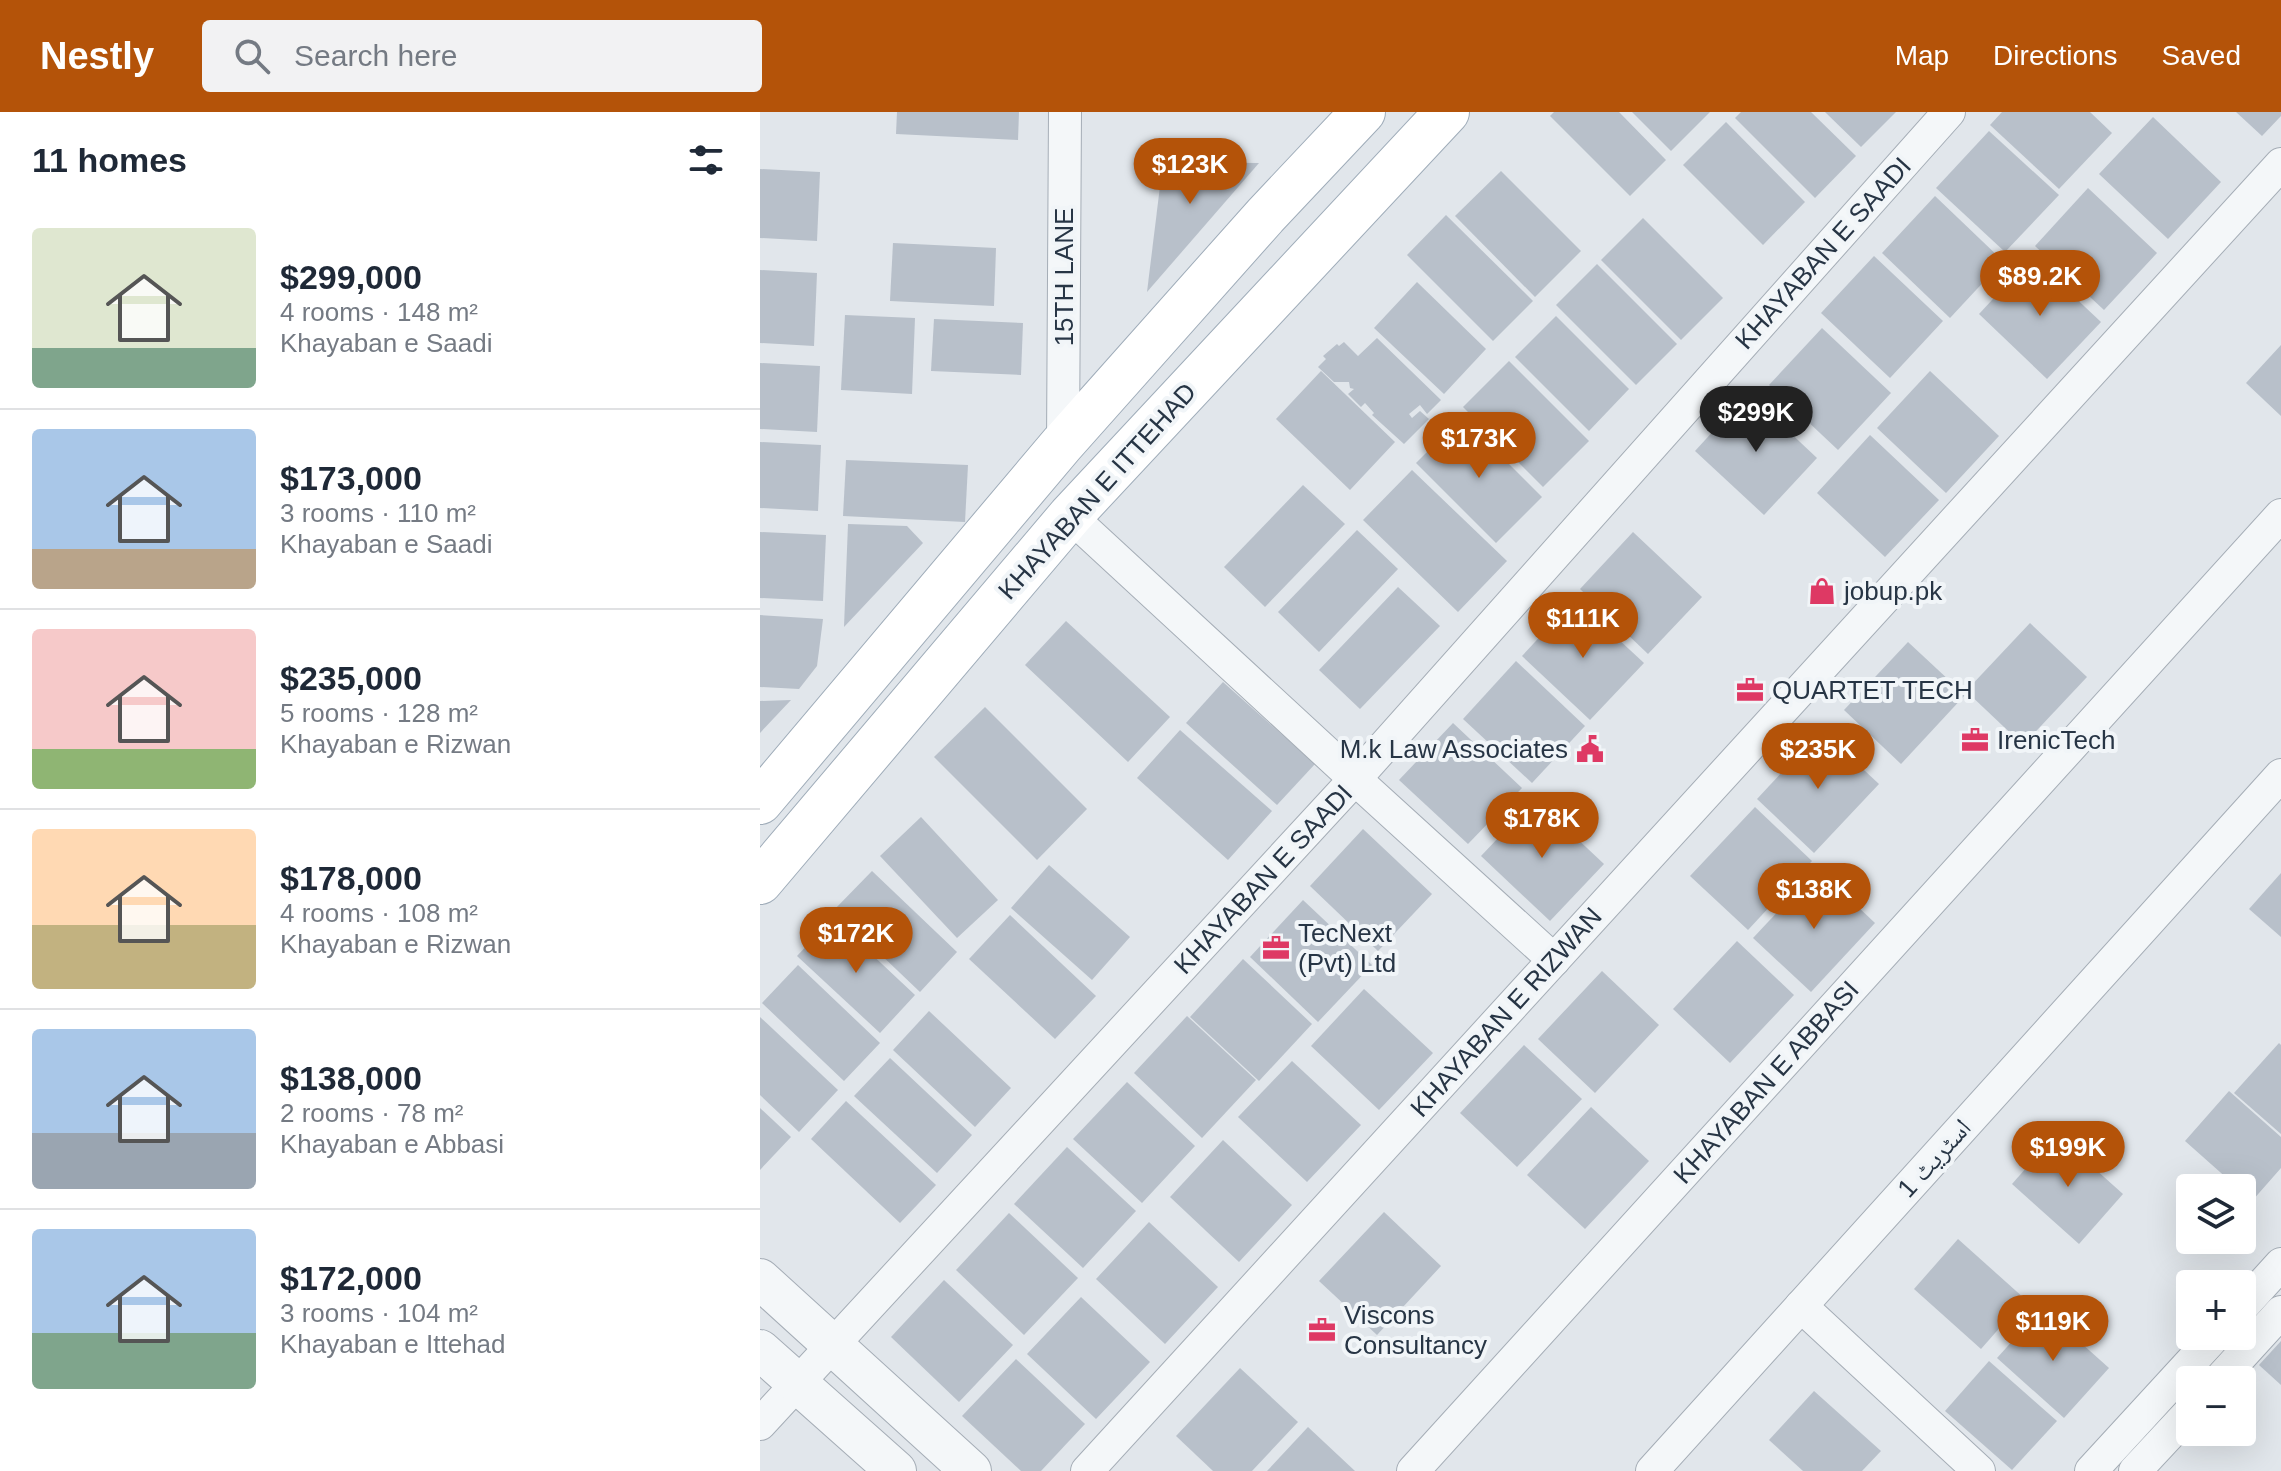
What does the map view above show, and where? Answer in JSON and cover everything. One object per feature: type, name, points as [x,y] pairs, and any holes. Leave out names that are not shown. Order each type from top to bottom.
[{"type":"main road","name":"KHAYABAN E ITTEHAD","points":[[760,802],[1063,443],[1265,216],[1363,112]]},
{"type":"main road","name":"KHAYABAN E ITTEHAD","points":[[760,882],[1070,516],[1447,112]]},
{"type":"street","name":"15TH LANE","points":[[1063,443],[1065,112]]},
{"type":"street","name":"KHAYABAN E SAADI","points":[[760,1424],[1355,779],[1949,112]]},
{"type":"street","name":"KHAYABAN E RIZWAN","points":[[1087,1471],[2281,164]]},
{"type":"street","name":"KHAYABAN E ABBASI","points":[[1413,1471],[2281,515]]},
{"type":"street","points":[[1070,516],[1554,960]]},
{"type":"street","name":"اسٹریٹ 1","points":[[1652,1471],[2281,775]]},
{"type":"street","points":[[2256,1292],[2281,1264]]},
{"type":"street","points":[[760,1279],[971,1471]]},
{"type":"street","points":[[1801,1306],[1979,1471]]},
{"type":"street","points":[[2232,1366],[2281,1312]]},
{"type":"street","points":[[760,1350],[896,1471]]},
{"type":"street","points":[[2091,1471],[2202,1350]]},
{"type":"street","points":[[2135,1471],[2176,1427]]},
{"type":"building","points":[[897,112],[1019,112],[1018,140],[896,134]]},
{"type":"building","points":[[1554,112],[1619,112],[1666,160],[1630,196],[1550,116]]},
{"type":"building","points":[[1632,112],[1710,112],[1671,151]]},
{"type":"building","points":[[1741,112],[1811,112],[1856,156],[1815,198],[1735,118]]},
{"type":"building","points":[[1825,112],[1896,112],[1861,147]]},
{"type":"building","points":[[2002,112],[2090,112],[2112,133],[2059,189],[1990,125]]},
{"type":"building","points":[[2236,112],[2281,112],[2281,116],[2262,136]]},
{"type":"building","points":[[2153,117],[2221,182],[2168,239],[2099,174]]},
{"type":"building","points":[[1726,122],[1805,202],[1763,245],[1683,165]]},
{"type":"building","points":[[1989,131],[2059,195],[2005,252],[1936,188]]},
{"type":"building","points":[[1163,162],[1259,163],[1147,292]]},
{"type":"building","points":[[760,169],[820,172],[817,241],[760,238]]},
{"type":"building","points":[[1501,171],[1581,251],[1535,297],[1455,216]]},
{"type":"building","points":[[2088,188],[2157,253],[2104,310],[2035,246]]},
{"type":"building","points":[[1935,196],[2003,261],[1950,318],[1882,253]]},
{"type":"building","points":[[1446,215],[1533,301],[1493,341],[1407,255]]},
{"type":"building","points":[[1643,218],[1723,298],[1681,340],[1601,260]]},
{"type":"building","points":[[893,243],[996,248],[994,306],[890,301]]},
{"type":"building","points":[[1874,256],[1943,321],[1890,378],[1821,313]]},
{"type":"building","points":[[2032,257],[2101,322],[2047,379],[1979,314]]},
{"type":"building","points":[[1597,264],[1677,344],[1636,385],[1556,305]]},
{"type":"building","points":[[760,270],[817,273],[814,346],[760,343]]},
{"type":"building","points":[[1417,282],[1486,349],[1444,394],[1374,328]]},
{"type":"building","points":[[845,315],[915,318],[912,394],[841,390]]},
{"type":"building","points":[[1556,316],[1629,389],[1589,431],[1515,357]]},
{"type":"building","points":[[934,319],[1023,323],[1021,375],[931,371]]},
{"type":"building","points":[[1822,328],[1891,393],[1838,450],[1769,385]]},
{"type":"building","points":[[1377,338],[1441,400],[1427,414],[1420,405],[1409,414],[1412,418],[1420,411],[1429,419],[1404,444],[1372,415],[1374,413],[1365,403],[1361,407],[1348,394],[1354,389],[1350,388],[1349,382],[1334,382],[1318,367],[1326,359],[1323,356],[1337,344],[1339,346],[1344,342],[1358,356]]},
{"type":"building","points":[[2281,345],[2281,416],[2246,383]]},
{"type":"building","points":[[1509,361],[1589,441],[1543,487],[1463,407]]},
{"type":"building","points":[[760,363],[820,366],[817,432],[760,429]]},
{"type":"building","points":[[1321,371],[1395,442],[1350,490],[1276,419]]},
{"type":"building","points":[[1930,371],[1999,436],[1946,493],[1877,428]]},
{"type":"building","points":[[1748,393],[1817,458],[1764,515],[1695,451]]},
{"type":"building","points":[[1462,417],[1542,497],[1496,543],[1416,463]]},
{"type":"building","points":[[1870,435],[1939,500],[1885,557],[1817,493]]},
{"type":"building","points":[[760,442],[821,445],[818,511],[760,508]]},
{"type":"building","points":[[846,460],[968,465],[965,522],[843,516]]},
{"type":"building","points":[[1412,470],[1507,561],[1458,612],[1363,520]]},
{"type":"building","points":[[1303,485],[1345,524],[1265,607],[1224,567]]},
{"type":"building","points":[[848,524],[907,526],[923,543],[844,627]]},
{"type":"building","points":[[1357,530],[1398,569],[1319,652],[1278,612]]},
{"type":"building","points":[[760,532],[826,535],[823,601],[760,598]]},
{"type":"building","points":[[1633,532],[1702,597],[1648,654],[1580,589]]},
{"type":"building","points":[[1398,587],[1440,626],[1360,709],[1319,670]]},
{"type":"building","points":[[1575,599],[1644,663],[1590,720],[1522,656]]},
{"type":"building","points":[[760,615],[823,619],[817,666],[799,689],[760,687]]},
{"type":"building","points":[[1066,621],[1170,717],[1128,762],[1025,665]]},
{"type":"building","points":[[2030,623],[2087,677],[2023,745],[1966,691]]},
{"type":"building","points":[[1908,642],[1965,695],[1901,764],[1844,710]]},
{"type":"building","points":[[1516,661],[1585,726],[1532,783],[1463,719]]},
{"type":"building","points":[[1223,682],[1315,764],[1277,805],[1186,723]]},
{"type":"building","points":[[791,700],[760,733],[760,701]]},
{"type":"building","points":[[985,707],[1087,809],[1037,860],[934,757]]},
{"type":"building","points":[[1453,723],[1522,788],[1468,844],[1399,780]]},
{"type":"building","points":[[1180,730],[1272,811],[1228,860],[1137,778]]},
{"type":"building","points":[[1821,730],[1879,784],[1814,853],[1757,799]]},
{"type":"building","points":[[1535,799],[1604,864],[1550,921],[1481,856]]},
{"type":"building","points":[[1755,807],[1812,861],[1748,930],[1690,876]]},
{"type":"building","points":[[921,817],[998,900],[957,938],[880,856]]},
{"type":"building","points":[[1363,829],[1432,894],[1378,951],[1310,886]]},
{"type":"building","points":[[1049,865],[1130,937],[1092,980],[1011,908]]},
{"type":"building","points":[[1818,869],[1875,923],[1811,992],[1753,938]]},
{"type":"building","points":[[872,871],[957,952],[920,992],[834,910]]},
{"type":"building","points":[[2281,873],[2281,937],[2249,909]]},
{"type":"building","points":[[1303,900],[1372,965],[1318,1022],[1250,957]]},
{"type":"building","points":[[1010,915],[1096,996],[1055,1039],[969,959]]},
{"type":"building","points":[[833,918],[915,995],[880,1033],[797,956]]},
{"type":"building","points":[[1737,941],[1794,995],[1730,1063],[1673,1009]]},
{"type":"building","points":[[1243,959],[1312,1024],[1259,1081],[1190,1017]]},
{"type":"building","points":[[798,965],[880,1043],[844,1081],[762,1003]]},
{"type":"building","points":[[1602,971],[1659,1025],[1595,1093],[1538,1039]]},
{"type":"building","points":[[1364,989],[1433,1053],[1379,1110],[1311,1046]]},
{"type":"building","points":[[929,1011],[1011,1088],[975,1127],[893,1050]]},
{"type":"building","points":[[1187,1016],[1256,1080],[1202,1138],[1134,1073]]},
{"type":"building","points":[[760,1017],[838,1090],[799,1132],[760,1095]]},
{"type":"building","points":[[2279,1043],[2281,1045],[2281,1134],[2234,1093]]},
{"type":"building","points":[[1524,1045],[1582,1099],[1517,1167],[1460,1113]]},
{"type":"building","points":[[890,1058],[972,1135],[937,1173],[854,1096]]},
{"type":"building","points":[[1292,1061],[1361,1125],[1307,1182],[1238,1117]]},
{"type":"building","points":[[1127,1082],[1195,1146],[1142,1203],[1073,1139]]},
{"type":"building","points":[[2229,1091],[2281,1137],[2281,1168],[2256,1196],[2256,1174],[2222,1174],[2185,1141]]},
{"type":"building","points":[[846,1101],[936,1185],[900,1223],[811,1139]]},
{"type":"building","points":[[1591,1107],[1649,1161],[1585,1229],[1527,1175]]},
{"type":"building","points":[[760,1108],[791,1137],[760,1170]]},
{"type":"building","points":[[2056,1134],[2123,1194],[2079,1244],[2012,1184]]},
{"type":"building","points":[[1223,1140],[1292,1205],[1239,1262],[1170,1197]]},
{"type":"building","points":[[1067,1147],[1136,1211],[1083,1268],[1014,1204]]},
{"type":"building","points":[[1384,1212],[1441,1266],[1377,1335],[1319,1281]]},
{"type":"building","points":[[1009,1213],[1078,1278],[1024,1335],[956,1270]]},
{"type":"building","points":[[1149,1222],[1218,1287],[1165,1344],[1096,1279]]},
{"type":"building","points":[[1958,1239],[2025,1299],[1981,1349],[1914,1289]]},
{"type":"building","points":[[944,1280],[1013,1345],[959,1402],[891,1337]]},
{"type":"building","points":[[1081,1297],[1150,1362],[1096,1419],[1027,1354]]},
{"type":"building","points":[[2042,1308],[2109,1368],[2064,1418],[1997,1358]]},
{"type":"building","points":[[2281,1341],[2281,1385],[2259,1365]]},
{"type":"building","points":[[1016,1359],[1085,1424],[1041,1471],[1021,1471],[962,1416]]},
{"type":"building","points":[[1989,1361],[2057,1421],[2012,1470],[1945,1411]]},
{"type":"building","points":[[1240,1368],[1298,1422],[1252,1471],[1213,1471],[1176,1436]]},
{"type":"building","points":[[1814,1391],[1881,1451],[1862,1471],[1803,1471],[1769,1440]]},
{"type":"building","points":[[1308,1427],[1355,1471],[1267,1471]]},
{"type":"place","name":"jobup.pk","points":[[1822,591]]},
{"type":"place","name":"QUARTET TECH","points":[[1750,690]]},
{"type":"place","name":"IrenicTech","points":[[1975,740]]},
{"type":"place","name":"M.k Law Associates","points":[[1590,749]]},
{"type":"place","name":"TecNext (Pvt) Ltd","points":[[1276,948]]},
{"type":"place","name":"Viscons Consultancy","points":[[1322,1330]]}]
